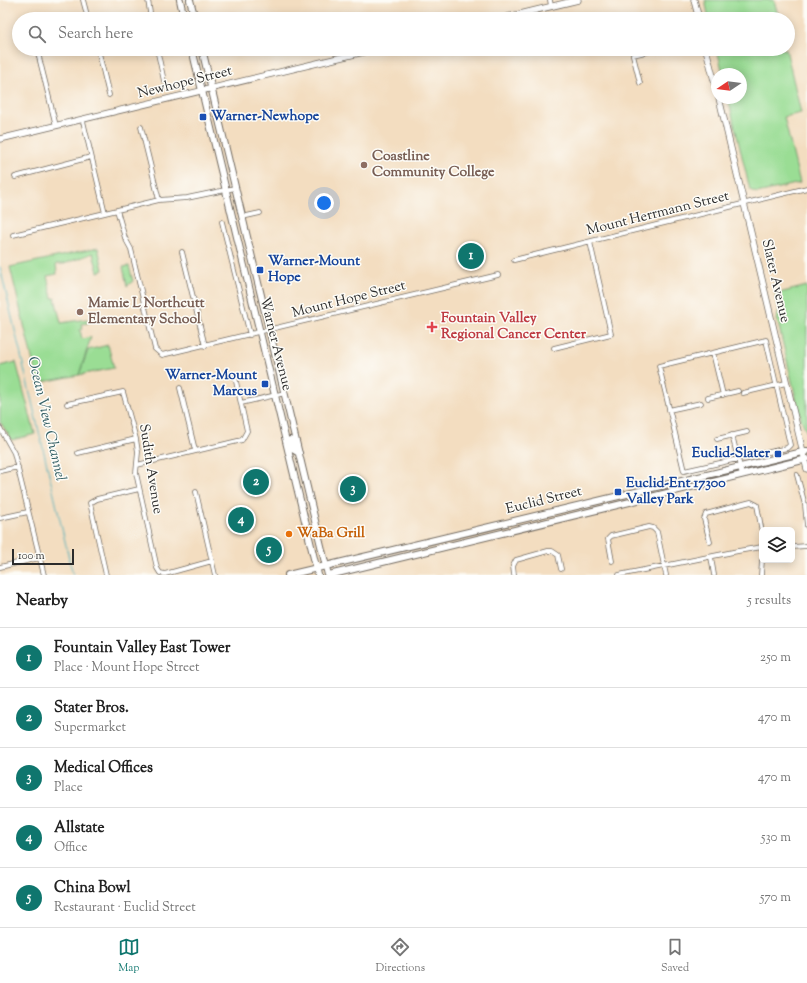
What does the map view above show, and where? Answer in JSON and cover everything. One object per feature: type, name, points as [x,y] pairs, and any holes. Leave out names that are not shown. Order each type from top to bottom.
[{"type":"main road","points":[[180,0],[183,12]]},
{"type":"main road","points":[[190,0],[193,12]]},
{"type":"main road","name":"Warner Avenue","points":[[194,56],[318,575]]},
{"type":"main road","name":"Warner Avenue","points":[[204,56],[328,575]]},
{"type":"main road","points":[[284,430],[288,436],[292,449],[299,453]]},
{"type":"main road","name":"Euclid Street","points":[[288,575],[805,451]]},
{"type":"main road","name":"Euclid Street","points":[[328,575],[806,459]]},
{"type":"street","points":[[83,0],[86,12]]},
{"type":"street","points":[[148,0],[150,12]]},
{"type":"street","points":[[550,0],[551,6]]},
{"type":"street","points":[[527,12],[578,0]]},
{"type":"street","points":[[694,0],[697,12]]},
{"type":"street","points":[[39,56],[56,126]]},
{"type":"street","points":[[100,56],[110,95]]},
{"type":"street","points":[[158,56],[164,81]]},
{"type":"street","name":"Newhope Street","points":[[0,139],[202,92],[347,56]]},
{"type":"street","points":[[634,56],[640,83]]},
{"type":"street","points":[[708,56],[711,69]]},
{"type":"street","name":"Slater Avenue","points":[[719,104],[786,383],[805,451],[807,469]]},
{"type":"street","points":[[83,120],[105,213]]},
{"type":"street","points":[[141,127],[160,200]]},
{"type":"street","points":[[15,177],[91,157]]},
{"type":"street","points":[[13,235],[160,200],[187,198],[235,188]]},
{"type":"street","name":"Mount Herrmann Street","points":[[514,260],[807,188]]},
{"type":"street","name":"Mount Hope Street","points":[[117,210],[125,238],[131,249],[155,349],[159,354],[165,355],[260,333],[498,275]]},
{"type":"street","points":[[242,217],[260,213]]},
{"type":"street","name":"Warner Avenue","points":[[222,222],[250,335]]},
{"type":"street","points":[[554,348],[611,334],[590,242]]},
{"type":"street","points":[[182,252],[204,346]]},
{"type":"street","points":[[766,340],[790,445],[787,448],[684,472],[659,366],[713,353],[766,340]]},
{"type":"street","points":[[713,353],[723,395]]},
{"type":"street","points":[[137,465],[242,440],[247,431],[235,377]]},
{"type":"street","points":[[743,393],[786,383]]},
{"type":"street","points":[[180,388],[195,450]]},
{"type":"street","points":[[708,398],[738,391]]},
{"type":"street","name":"Sudith Avenue","points":[[67,404],[123,392],[136,439],[138,452],[136,473],[157,568],[160,573],[165,574],[212,561]]},
{"type":"street","points":[[241,403],[285,393]]},
{"type":"street","points":[[669,410],[701,403]]},
{"type":"street","points":[[0,428],[9,442],[18,467],[44,575]]},
{"type":"street","points":[[717,439],[747,432]]},
{"type":"street","points":[[732,436],[742,475]]},
{"type":"street","points":[[78,453],[136,439]]},
{"type":"street","points":[[0,471],[18,467]]},
{"type":"street","points":[[797,475],[806,505],[807,526]]},
{"type":"street","points":[[676,482],[678,490]]},
{"type":"street","points":[[106,575],[90,503],[97,499],[139,489]]},
{"type":"street","points":[[196,492],[215,575]]},
{"type":"street","points":[[710,542],[704,519],[706,514],[747,502],[755,503],[758,509],[761,527]]},
{"type":"street","points":[[0,518],[28,512]]},
{"type":"street","points":[[612,561],[608,543],[608,539],[611,536],[649,527],[653,528],[657,532],[666,575]]},
{"type":"street","points":[[795,547],[807,546]]},
{"type":"street","points":[[619,575],[759,548]]},
{"type":"street","points":[[514,575],[514,562],[519,558],[552,551],[560,558],[561,569]]},
{"type":"street","points":[[711,557],[714,575]]},
{"type":"street","points":[[0,567],[40,558]]},
{"type":"street","points":[[761,575],[762,563]]},
{"type":"green space","points":[[705,0],[774,0],[777,12],[708,12]]},
{"type":"green space","points":[[719,56],[788,56],[801,113],[784,117],[800,183],[757,193],[750,190],[729,104],[747,104],[747,68],[722,68]]},
{"type":"green space","points":[[98,248],[103,270],[98,272],[93,253],[64,264],[56,264],[57,274],[47,276],[52,298],[55,298],[61,323],[87,319],[88,323],[82,324],[83,329],[80,330],[82,339],[91,337],[79,375],[38,383],[10,267]]},
{"type":"green space","points":[[129,266],[133,281],[127,286],[123,267]]},
{"type":"green space","points":[[807,286],[807,433],[801,419],[777,319],[779,309],[775,294]]},
{"type":"green space","points":[[108,345],[114,368],[79,375],[88,350]]},
{"type":"green space","points":[[16,362],[35,434],[12,440],[0,422],[0,366]]},
{"type":"waterway","name":"Ocean View Channel","points":[[0,267],[73,575]]},
{"type":"place","name":"Warner-Newhope","points":[[203,117]]},
{"type":"place","name":"Coastline Community College","points":[[364,165]]},
{"type":"place","name":"Fountain Valley East Tower","points":[[471,256]]},
{"type":"place","name":"Warner-Mount Hope","points":[[260,270]]},
{"type":"place","name":"Mamie L Northcutt Elementary School","points":[[80,312]]},
{"type":"place","name":"Fountain Valley Regional Cancer Center","points":[[432,327]]},
{"type":"place","name":"Warner-Mount Marcus","points":[[265,384]]},
{"type":"place","name":"Euclid-Slater","points":[[778,454]]},
{"type":"place","name":"Stater Bros.","points":[[256,482]]},
{"type":"place","name":"Medical Offices","points":[[353,489]]},
{"type":"place","name":"Euclid-Ent 17300 Valley Park","points":[[618,492]]},
{"type":"place","name":"Allstate","points":[[241,520]]},
{"type":"place","name":"WaBa Grill","points":[[289,534]]},
{"type":"place","name":"China Bowl","points":[[269,550]]}]
